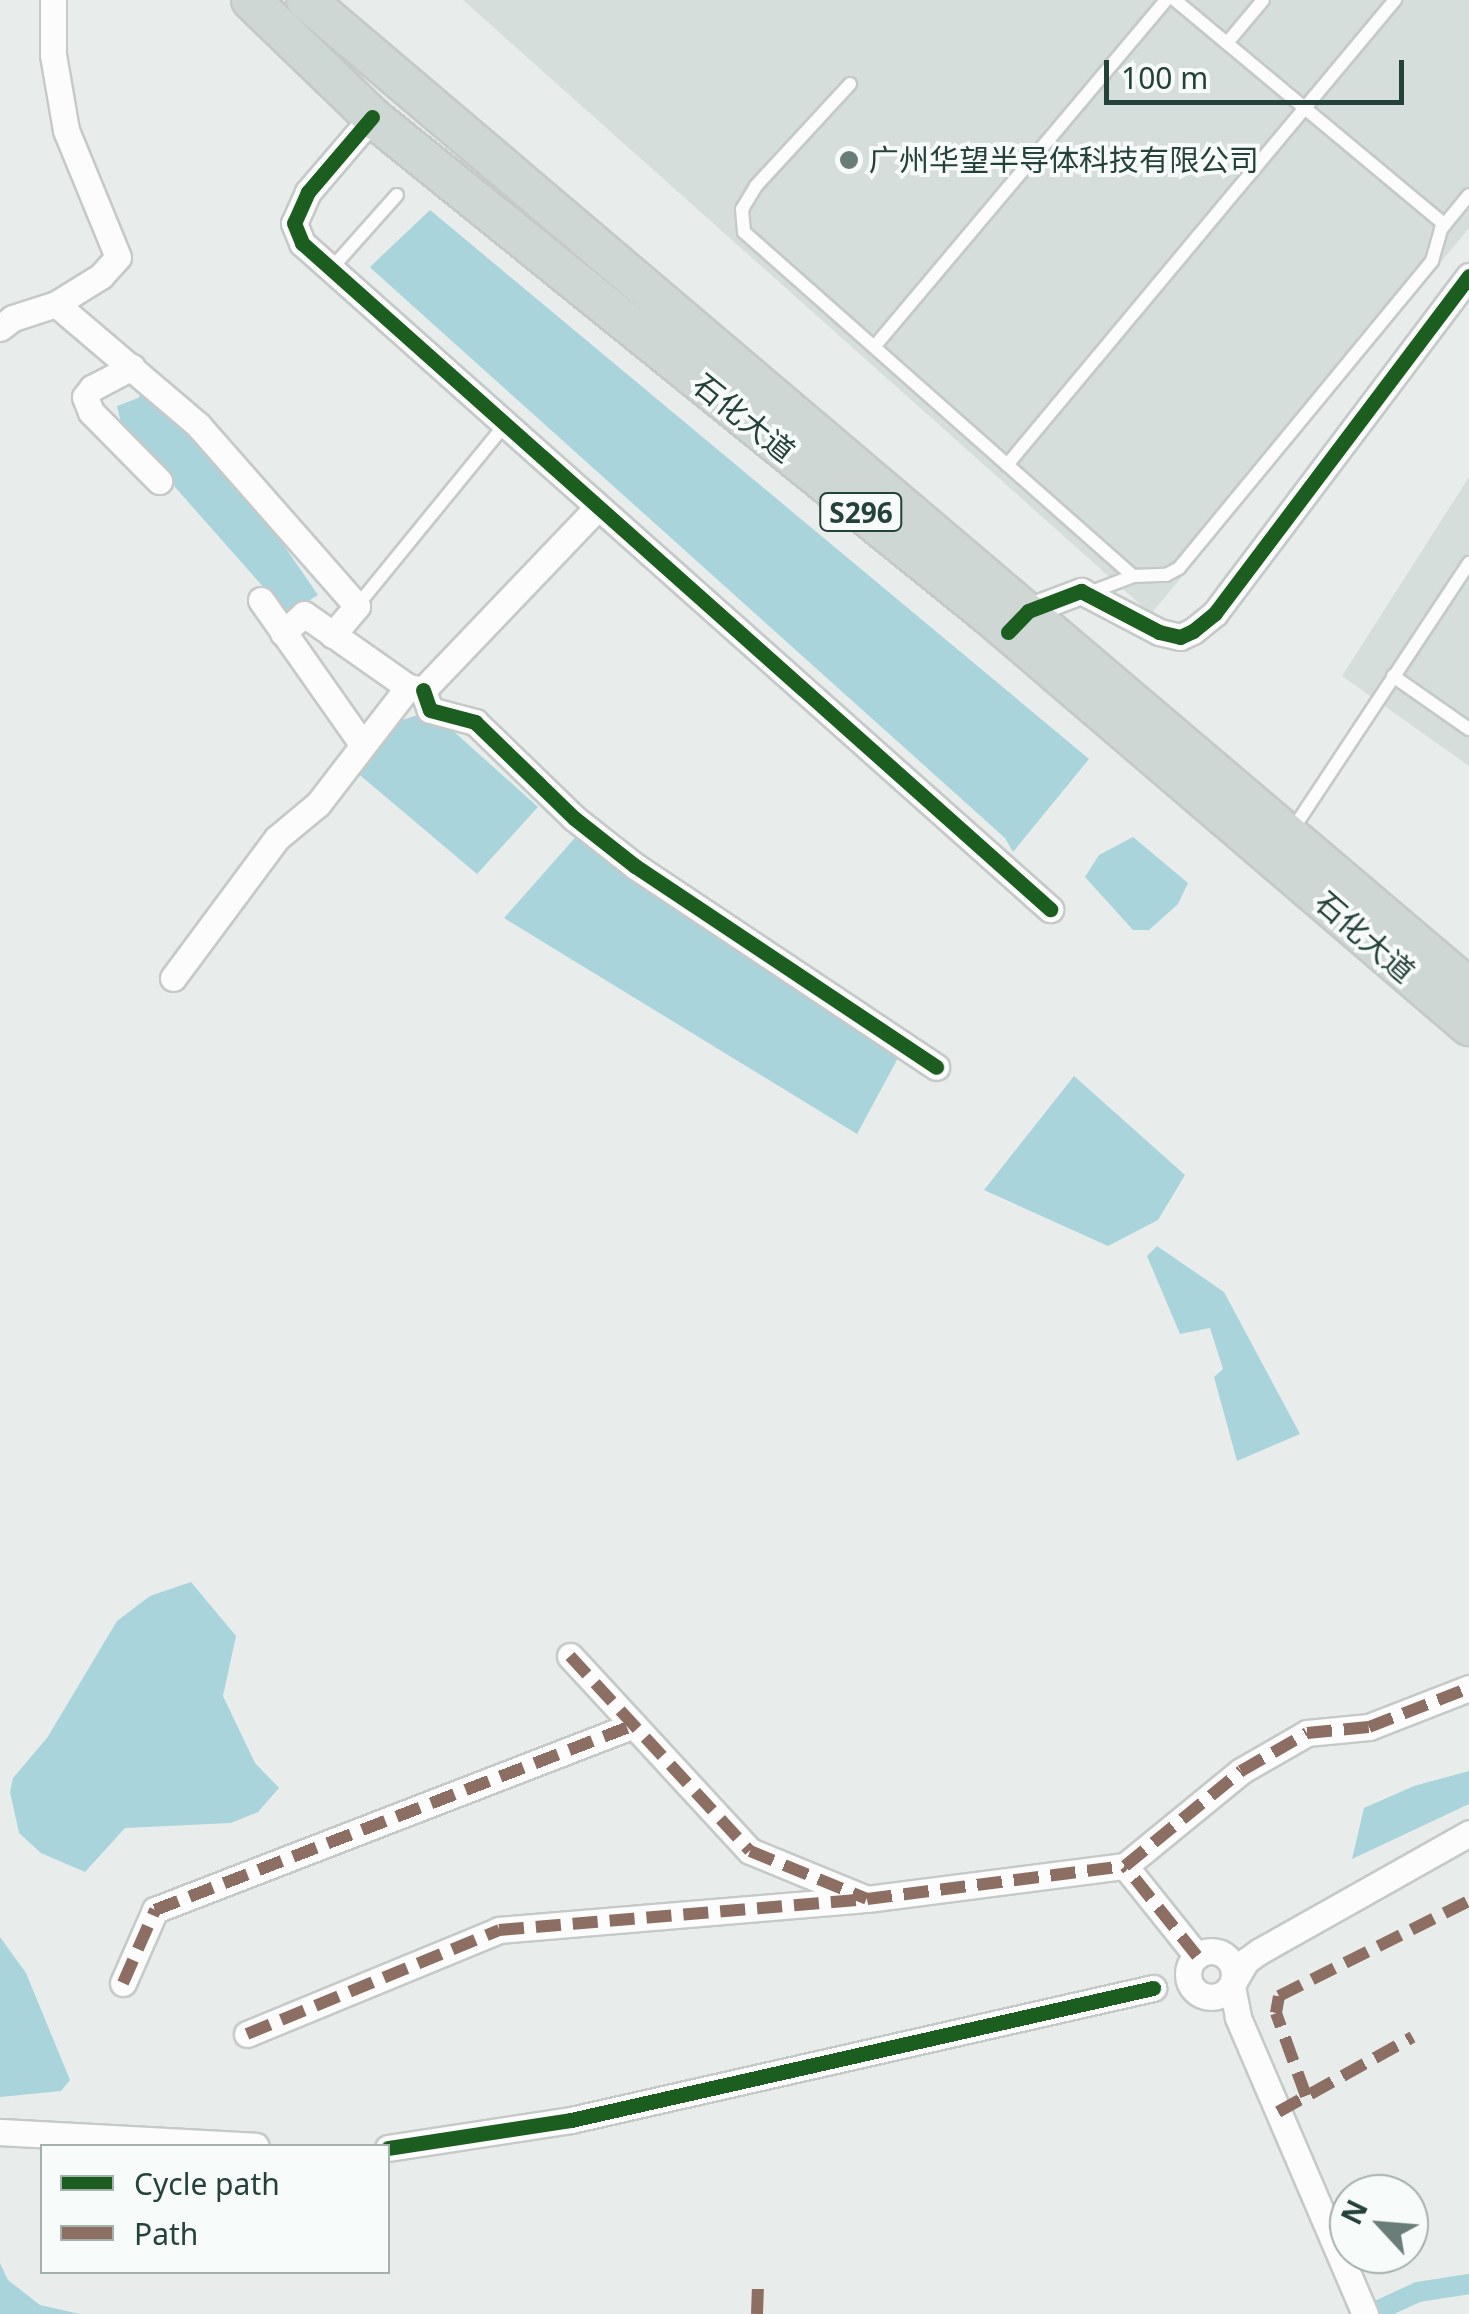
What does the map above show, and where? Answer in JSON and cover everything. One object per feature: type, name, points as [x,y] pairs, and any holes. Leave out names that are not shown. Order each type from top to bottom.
[{"type":"main road","name":"石化大道","points":[[251,0],[287,39],[372,117],[1288,835],[1469,988]]},
{"type":"main road","name":"石化大道","points":[[317,4],[1018,621],[1469,1026]]},
{"type":"street","points":[[0,328],[12,318],[56,304],[102,276],[118,257],[66,130],[53,55],[53,0]]},
{"type":"street","points":[[287,39],[317,4]]},
{"type":"street","points":[[372,117],[308,192],[294,223],[302,243],[596,509],[1050,909]]},
{"type":"street","points":[[1018,621],[1082,591],[1159,632],[1180,637],[1193,632],[1214,613],[1469,276]]},
{"type":"street","points":[[56,304],[198,426],[250,480],[357,606],[334,635]]},
{"type":"street","points":[[132,367],[92,388],[85,397],[91,412],[159,481]]},
{"type":"street","points":[[173,978],[278,838],[318,804],[363,745],[415,689],[596,509]]},
{"type":"street","points":[[260,600],[363,745]]},
{"type":"street","points":[[283,633],[304,614],[415,689],[430,710],[475,722],[574,818],[635,866],[936,1067]]},
{"type":"street","points":[[570,1656],[750,1851],[867,1899]]},
{"type":"street","points":[[247,2034],[499,1930],[867,1899],[1126,1866],[1241,1771],[1308,1733],[1369,1727],[1469,1688]]},
{"type":"street","points":[[123,1984],[156,1910],[634,1725]]},
{"type":"street","points":[[1154,1988],[1221,1996],[1246,1961],[1260,1951],[1469,1833]]},
{"type":"street","points":[[1126,1866],[1202,1956],[1234,1969],[1232,1985],[1238,2017],[1365,2314]]},
{"type":"street","points":[[390,2148],[571,2120],[1154,1988],[1178,1976],[1202,1956],[1260,1951]]},
{"type":"street","points":[[1202,1956],[1188,1976],[1202,1996],[1238,2017]]},
{"type":"street","points":[[0,2132],[219,2144]]},
{"type":"lane","points":[[874,347],[1166,0]]},
{"type":"lane","points":[[1175,0],[1445,224]]},
{"type":"lane","points":[[1226,43],[1263,0]]},
{"type":"lane","points":[[1007,465],[1395,0]]},
{"type":"lane","points":[[850,84],[756,186],[742,208],[744,232],[1133,576]]},
{"type":"lane","points":[[330,269],[397,195]]},
{"type":"lane","points":[[1089,593],[1133,576],[1166,575],[1179,568],[1432,261],[1445,224],[1469,196]]},
{"type":"lane","points":[[357,606],[504,426]]},
{"type":"lane","points":[[1288,835],[1469,563]]},
{"type":"lane","points":[[1393,676],[1469,728]]},
{"type":"shaded area","points":[[463,0],[1469,0],[1469,228],[1151,614]]},
{"type":"shaded area","points":[[1469,477],[1469,766],[1342,676]]},
{"type":"water","points":[[430,210],[1089,759],[1013,852],[1005,838],[370,267]]},
{"type":"water","points":[[150,385],[223,457],[318,595],[287,614],[122,427],[117,406],[138,398]]},
{"type":"water","points":[[424,713],[451,729],[538,807],[477,874],[355,771],[390,724]]},
{"type":"water","points":[[580,832],[898,1058],[857,1134],[504,918]]},
{"type":"water","points":[[1133,837],[1188,883],[1178,904],[1149,930],[1133,930],[1085,877],[1099,855]]},
{"type":"water","points":[[1074,1076],[1185,1175],[1158,1220],[1108,1246],[984,1190]]},
{"type":"water","points":[[1157,1246],[1224,1292],[1300,1434],[1237,1461],[1214,1377],[1223,1369],[1210,1328],[1180,1334],[1147,1256]]},
{"type":"water","points":[[191,1582],[236,1636],[223,1696],[255,1763],[279,1788],[258,1812],[231,1823],[125,1828],[85,1872],[41,1853],[19,1833],[10,1792],[13,1778],[47,1738],[117,1621],[150,1596]]},
{"type":"water","points":[[1469,1771],[1469,1804],[1352,1859],[1364,1808],[1414,1786]]},
{"type":"water","points":[[0,1937],[26,1973],[70,2080],[61,2091],[0,2097]]},
{"type":"water","points":[[0,2263],[8,2280],[40,2305],[80,2314],[0,2314]]},
{"type":"waterway","points":[[1370,2314],[1418,2292],[1469,2284]]},
{"type":"marked path","points":[[570,1656],[750,1851],[867,1899],[1125,1866]]},
{"type":"marked path","points":[[1197,1956],[1125,1866],[1241,1771],[1307,1733],[1369,1727],[1469,1688]]},
{"type":"marked path","points":[[123,1983],[155,1910],[634,1725]]},
{"type":"marked path","points":[[247,2034],[499,1930],[860,1900]]},
{"type":"marked path","points":[[1306,2096],[1276,2013],[1279,1996],[1469,1901]]},
{"type":"marked path","points":[[1278,2112],[1413,2037]]},
{"type":"marked path","points":[[757,2314],[758,2287]]},
{"type":"cycle path","points":[[372,117],[308,192],[294,223],[302,243],[1050,909]]},
{"type":"cycle path","points":[[1008,632],[1028,611],[1081,591],[1159,632],[1180,637],[1193,631],[1215,613],[1469,276]]},
{"type":"cycle path","points":[[423,690],[430,710],[475,722],[574,818],[635,866],[936,1067]]},
{"type":"cycle path","points":[[390,2148],[571,2120],[1153,1988]]},
{"type":"place","name":"广州华望半导体科技有限公司","points":[[849,160]]}]
